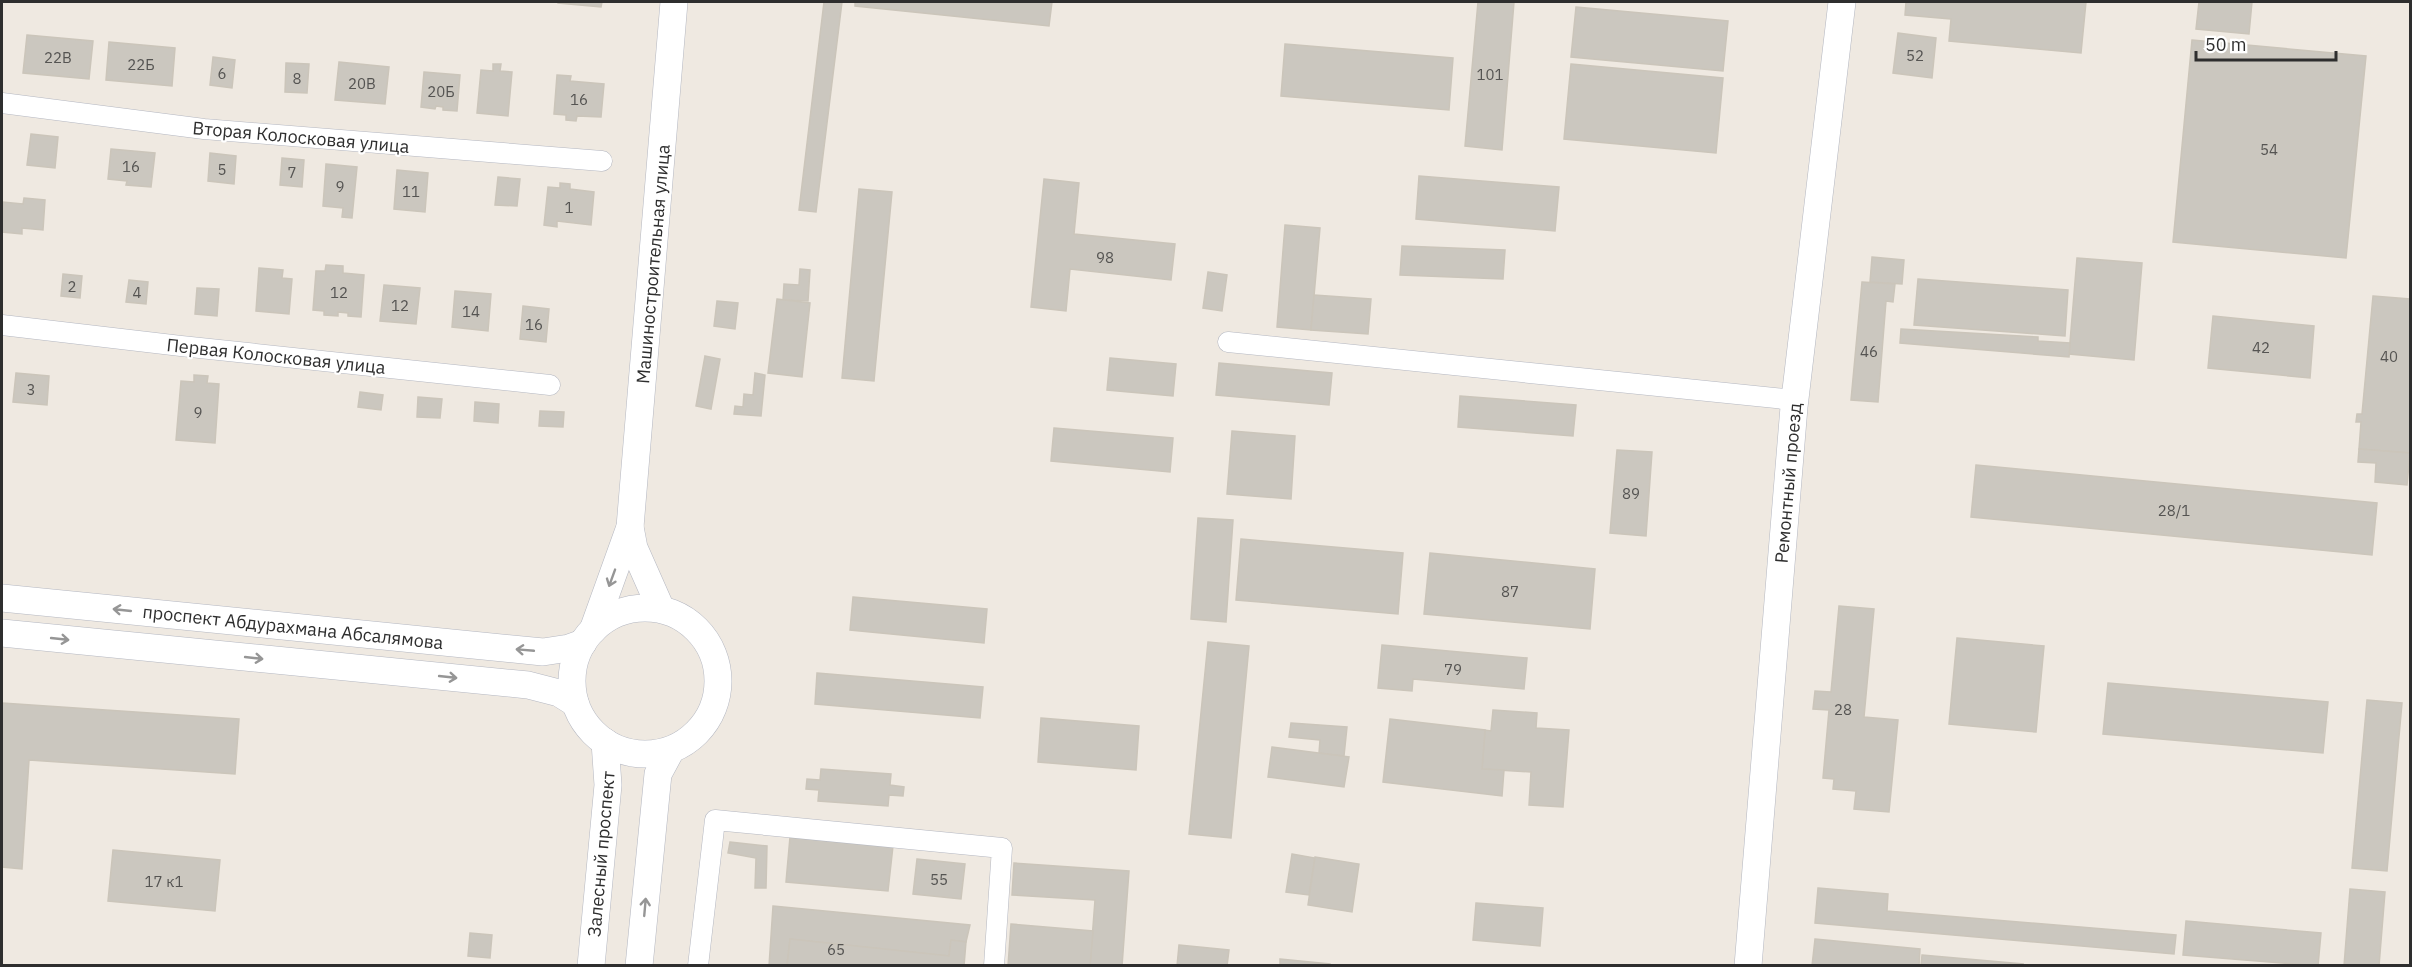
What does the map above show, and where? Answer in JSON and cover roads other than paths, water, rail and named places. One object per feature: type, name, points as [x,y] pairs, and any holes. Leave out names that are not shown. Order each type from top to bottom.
[{"type":"street","name":"Машиностроительная улица","points":[[661,609],[634,548],[630,527],[674,2]]},
{"type":"street","name":"Ремонтный проезд","points":[[1748,966],[1794,400],[1842,2]]},
{"type":"street","name":"Вторая Колосковая улица","points":[[2,103],[204,129],[602,161]]},
{"type":"street","name":"Первая Колосковая улица","points":[[2,325],[550,385]]},
{"type":"street","points":[[1228,342],[1794,400]]},
{"type":"street","name":"Машиностроительная улица","points":[[588,637],[630,527]]},
{"type":"street","name":"проспект Абдурахмана Абсалямова","points":[[2,598],[543,652],[569,648],[588,637]]},
{"type":"street","points":[[638,608],[661,609],[682,617],[699,631],[712,649],[718,670],[718,695],[709,718],[693,737],[671,750],[648,754],[626,752],[605,742],[592,732],[582,718],[575,704],[572,683],[574,662],[588,637],[606,619],[638,608]]},
{"type":"street","name":"проспект Абдурахмана Абсалямова","points":[[2,633],[528,685],[559,693],[575,704]]},
{"type":"street","name":"Залесный проспект","points":[[591,966],[608,785],[605,742]]},
{"type":"street","points":[[639,966],[658,774],[671,750]]},
{"type":"street","points":[[698,966],[715,820],[1002,848],[994,966]]}]
